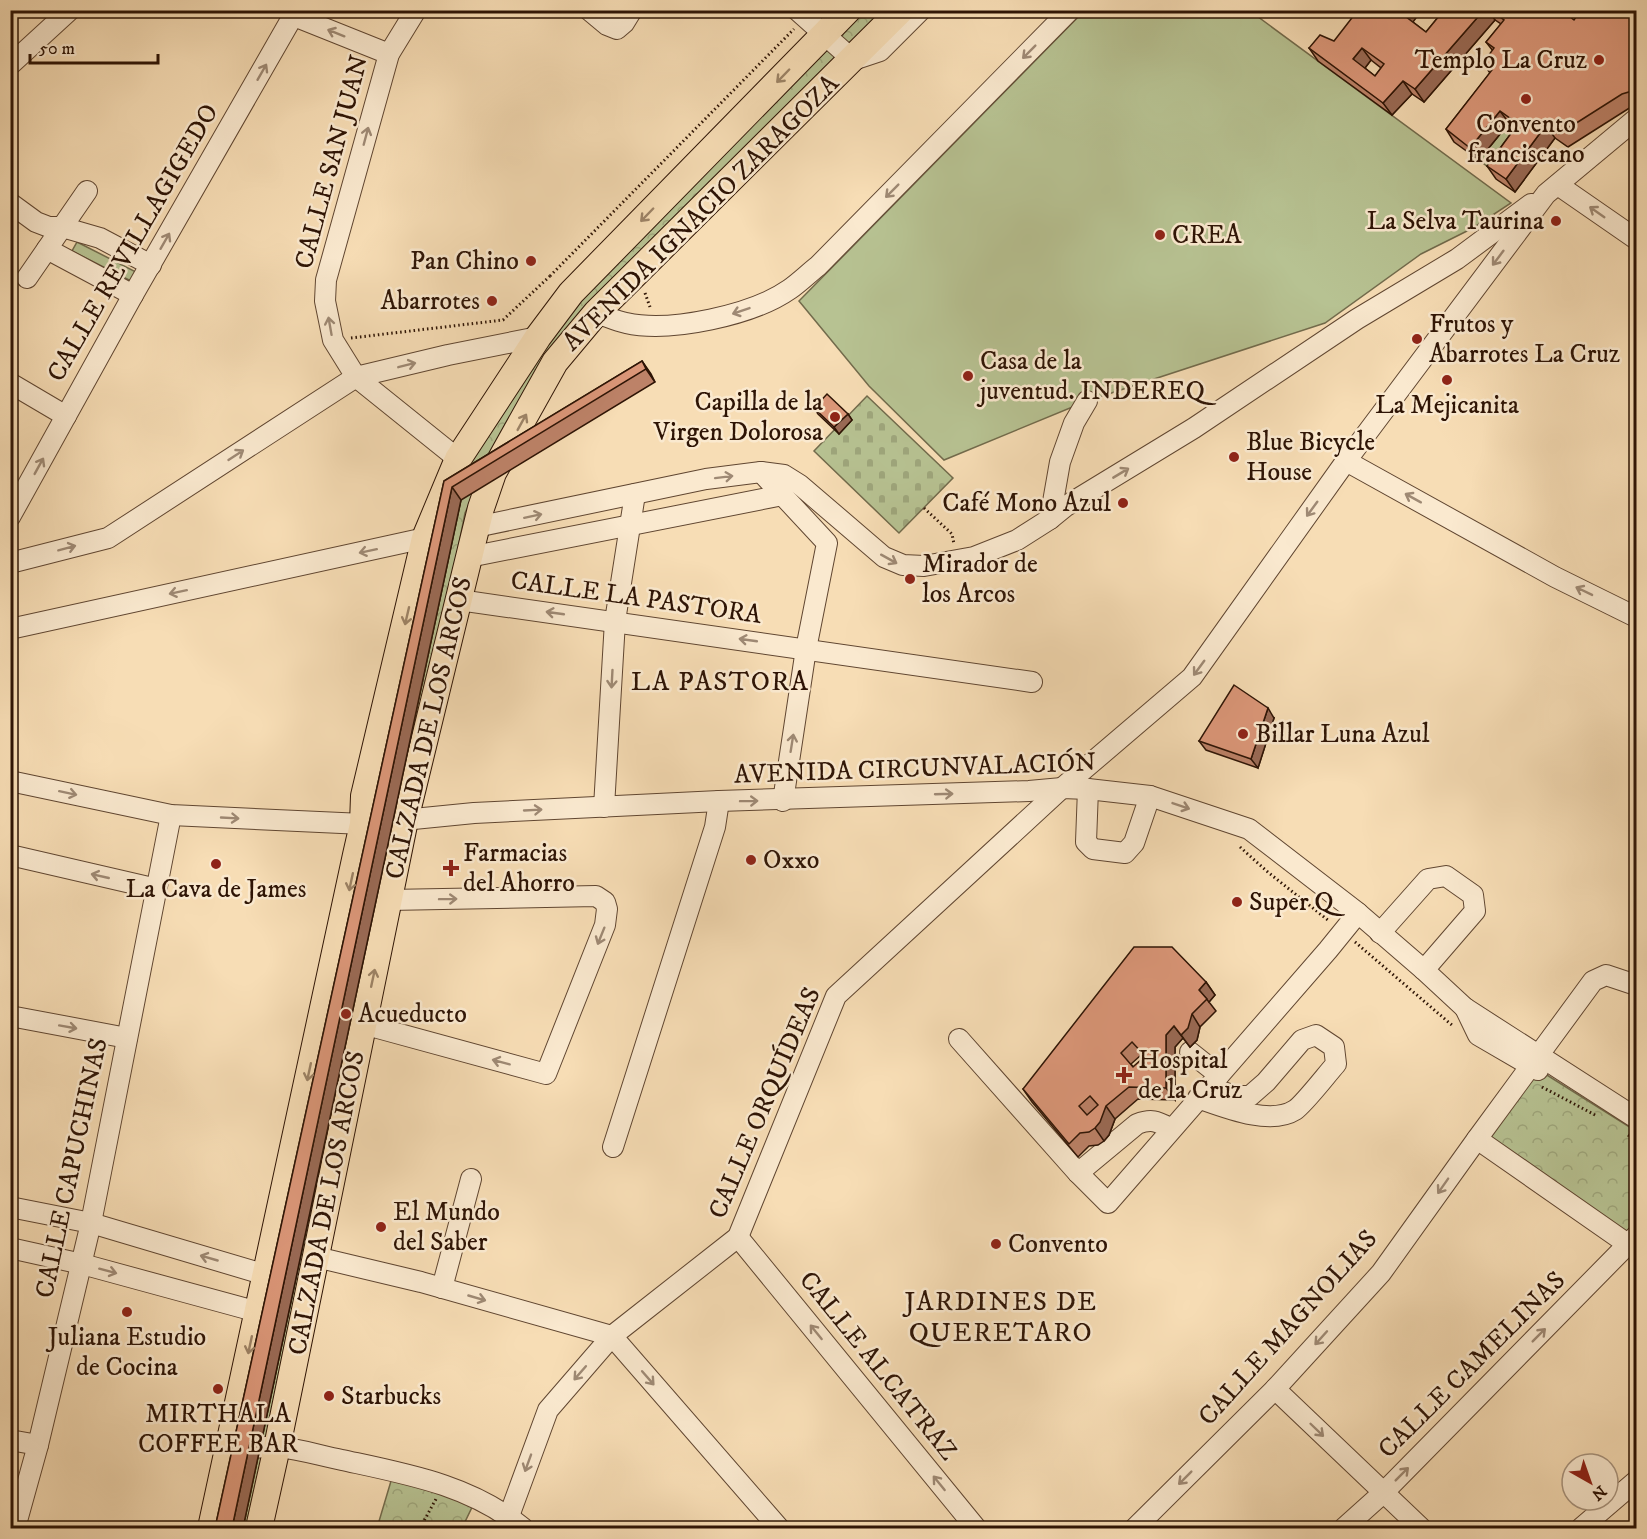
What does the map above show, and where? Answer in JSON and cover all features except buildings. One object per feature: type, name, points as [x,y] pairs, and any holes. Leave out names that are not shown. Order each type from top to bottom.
[{"type":"main road","name":"AVENIDA IGNACIO ZARAGOZA","points":[[476,527],[493,473],[555,362],[596,313],[901,10]]},
{"type":"main road","name":"AVENIDA IGNACIO ZARAGOZA","points":[[425,538],[458,459],[538,337],[571,292],[836,20]]},
{"type":"main road","name":"CALZADA DE LOS ARCOS","points":[[259,1528],[278,1447],[406,812],[476,527]]},
{"type":"main road","name":"CALZADA DE LOS ARCOS","points":[[211,1528],[363,824],[364,796],[425,538]]},
{"type":"main road","points":[[363,824],[406,812]]},
{"type":"street","points":[[10,65],[70,10]]},
{"type":"street","points":[[288,13],[310,14],[315,10]]},
{"type":"street","name":"CALLE SAN JUAN","points":[[416,10],[389,54],[326,280],[325,301],[333,340],[356,377],[458,459]]},
{"type":"street","points":[[589,10],[607,25],[617,29],[632,10]]},
{"type":"street","points":[[801,14],[836,20],[853,60],[880,51],[921,10]]},
{"type":"street","points":[[596,313],[627,323],[656,325],[715,320],[768,301],[789,290],[818,266],[1070,10]]},
{"type":"street","points":[[288,13],[389,54]]},
{"type":"street","name":"CALLE REVILLAGIGEDO","points":[[10,517],[288,13]]},
{"type":"street","points":[[476,527],[706,479],[761,472],[784,475],[800,485],[884,557],[903,565],[924,566],[974,557],[1017,540],[1066,506],[1194,429],[1357,319],[1472,249],[1552,190],[1636,119]]},
{"type":"street","points":[[1552,190],[1636,239]]},
{"type":"street","name":"CALLE ORQUÍDEAS","points":[[516,1522],[548,1410],[612,1336],[738,1237],[836,996],[1062,788],[1192,677],[1346,461],[1552,190]]},
{"type":"street","points":[[27,278],[87,191]]},
{"type":"street","points":[[10,203],[36,222],[49,227],[62,226],[100,238],[151,265]]},
{"type":"street","points":[[47,249],[133,295]]},
{"type":"street","points":[[10,563],[108,538],[356,377],[538,337]]},
{"type":"street","points":[[10,383],[66,416]]},
{"type":"street","points":[[1050,519],[1059,462],[1074,423],[1087,401]]},
{"type":"street","points":[[1346,461],[1556,577],[1636,617]]},
{"type":"street","points":[[761,472],[827,543],[806,649],[783,801]]},
{"type":"street","points":[[604,807],[615,621],[635,494]]},
{"type":"street","points":[[469,557],[783,495]]},
{"type":"street","points":[[10,629],[425,538]]},
{"type":"street","name":"CALLE LA PASTORA","points":[[459,600],[1032,682]]},
{"type":"street","points":[[10,781],[171,815],[363,824]]},
{"type":"street","name":"AVENIDA CIRCUNVALACIÓN","points":[[406,812],[474,813],[1062,788],[1150,795],[1249,829],[1358,913],[1530,1066],[1634,1128]]},
{"type":"street","points":[[1089,789],[1086,842],[1093,849],[1125,853],[1134,843],[1150,795]]},
{"type":"street","points":[[613,1147],[715,827],[720,801]]},
{"type":"street","name":"CALLE CAPUCHINAS","points":[[15,1528],[38,1445],[91,1223],[171,815]]},
{"type":"street","points":[[10,855],[157,889]]},
{"type":"street","points":[[1380,933],[1428,879],[1446,876],[1473,894],[1475,911],[1424,970]]},
{"type":"street","points":[[363,1024],[546,1074],[605,925],[608,909],[605,902],[596,896],[389,900]]},
{"type":"street","points":[[959,1039],[1078,1173],[1108,1203],[1358,913]]},
{"type":"street","name":"CALLE MAGNOLIAS","points":[[1135,1528],[1275,1389],[1381,1273],[1593,981],[1606,975],[1636,985]]},
{"type":"street","points":[[10,1016],[127,1038]]},
{"type":"street","points":[[1191,1052],[1209,1087],[1235,1110],[1268,1117],[1294,1110],[1336,1064],[1334,1047],[1316,1035],[1302,1040],[1266,1082],[1250,1096],[1235,1096],[1209,1087]]},
{"type":"street","points":[[1078,1173],[1137,1124],[1148,1120],[1155,1121],[1172,1129]]},
{"type":"street","points":[[1477,1139],[1633,1240]]},
{"type":"street","points":[[442,1288],[471,1179]]},
{"type":"street","points":[[10,1207],[91,1223],[266,1275]]},
{"type":"street","name":"CALLE ALCATRAZ","points":[[738,1237],[976,1528]]},
{"type":"street","name":"CALLE CAMELINAS","points":[[1344,1528],[1383,1493],[1633,1240]]},
{"type":"street","points":[[10,1248],[81,1264],[258,1312]]},
{"type":"street","points":[[316,1257],[442,1288],[612,1336],[779,1528]]},
{"type":"street","points":[[1275,1389],[1420,1528]]},
{"type":"street","points":[[10,1440],[38,1445]]},
{"type":"street","points":[[228,1450],[278,1447],[393,1471],[477,1497],[516,1522]]},
{"type":"street","points":[[1581,1528],[1636,1481]]},
{"type":"path","points":[[333,340],[503,320],[550,276],[801,14]]},
{"type":"path","points":[[550,276],[571,292]]},
{"type":"path","points":[[924,508],[952,534]]},
{"type":"path","points":[[1240,847],[1453,1026]]},
{"type":"path","points":[[1530,1066],[1600,1118]]},
{"type":"path","points":[[1634,1128],[1636,1141]]},
{"type":"path","points":[[420,1528],[444,1485]]},
{"type":"green space","points":[[857,11],[894,11],[678,222],[488,464],[465,513],[440,640],[249,1528],[218,1528],[470,461],[582,287]]},
{"type":"green space","name":"CREA","points":[[1084,11],[1250,11],[1511,203],[1473,228],[1421,254],[1325,323],[1087,401],[944,460],[869,386],[799,301]]},
{"type":"green space","points":[[1509,123],[1527,137],[1499,176],[1479,160]]},
{"type":"green space","points":[[77,242],[136,272],[131,281],[72,251]]},
{"type":"green space","points":[[867,396],[953,478],[899,533],[814,451]]},
{"type":"green space","points":[[1531,1065],[1636,1131],[1636,1236],[1629,1245],[1477,1139]]},
{"type":"green space","points":[[394,1471],[477,1497],[462,1528],[377,1528]]},
{"type":"place","name":"Templo La Cruz","points":[[1599,60]]},
{"type":"place","name":"Convento franciscano","points":[[1526,99]]},
{"type":"place","name":"La Selva Taurina","points":[[1556,221]]},
{"type":"place","name":"CREA","points":[[1160,235]]},
{"type":"place","name":"Pan Chino","points":[[531,261]]},
{"type":"place","name":"Abarrotes","points":[[492,301]]},
{"type":"place","name":"Frutos y Abarrotes La Cruz","points":[[1417,339]]},
{"type":"place","name":"Casa de la juventud. INDEREQ","points":[[968,376]]},
{"type":"place","name":"La Mejicanita","points":[[1447,380]]},
{"type":"place","name":"Capilla de la Virgen Dolorosa","points":[[835,417]]},
{"type":"place","name":"Blue Bicycle House","points":[[1234,457]]},
{"type":"place","name":"Café Mono Azul","points":[[1123,503]]},
{"type":"place","name":"Mirador de los Arcos","points":[[910,579]]},
{"type":"place","name":"Billar Luna Azul","points":[[1243,734]]},
{"type":"place","name":"Oxxo","points":[[751,860]]},
{"type":"place","name":"La Cava de James","points":[[216,864]]},
{"type":"place","name":"Farmacias del Ahorro","points":[[451,868]]},
{"type":"place","name":"Super Q","points":[[1237,902]]},
{"type":"place","name":"Acueducto","points":[[346,1014]]},
{"type":"place","name":"Hospital de la Cruz","points":[[1124,1075]]},
{"type":"place","name":"El Mundo del Saber","points":[[381,1227]]},
{"type":"place","name":"Convento","points":[[996,1244]]},
{"type":"place","name":"Juliana Estudio de Cocina","points":[[127,1312]]},
{"type":"place","name":"MIRTHALA COFFEE BAR","points":[[218,1389]]},
{"type":"place","name":"Starbucks","points":[[329,1396]]},
{"type":"district","name":"LA PASTORA","points":[[720,682]]},
{"type":"district","name":"JARDINES DE QUERETARO","points":[[1001,1318]]}]
